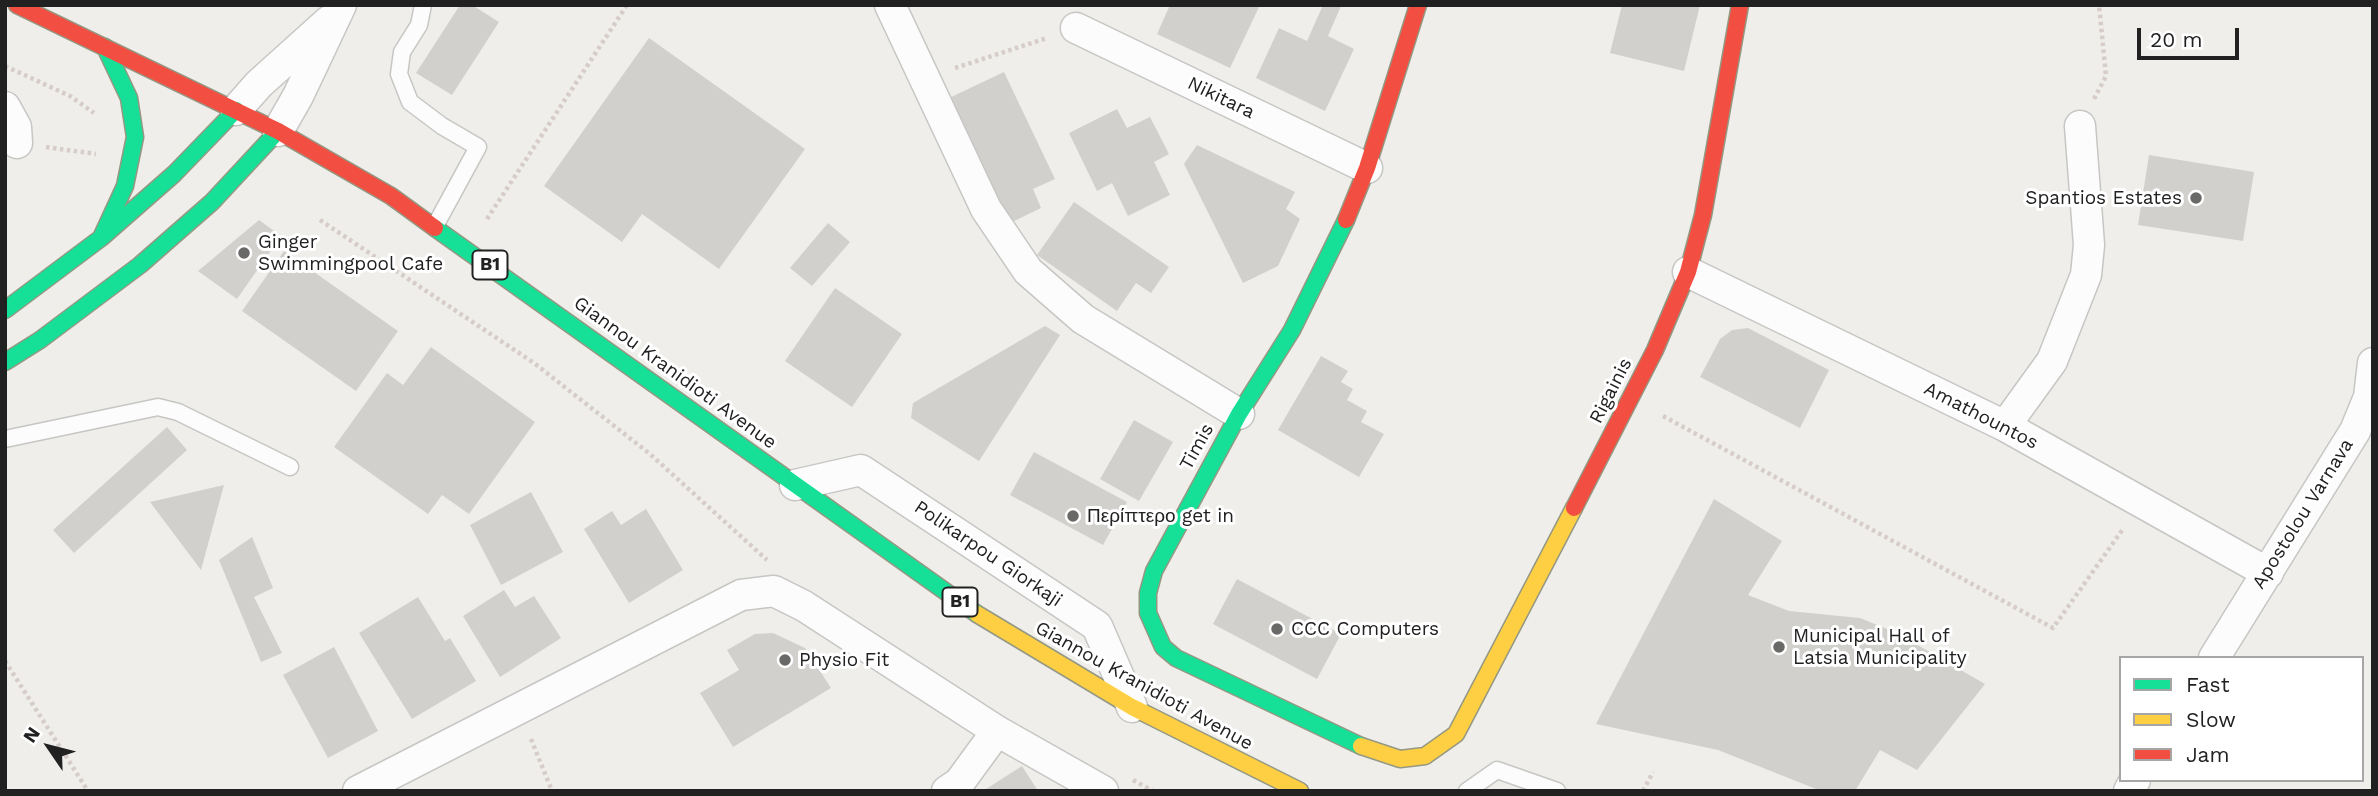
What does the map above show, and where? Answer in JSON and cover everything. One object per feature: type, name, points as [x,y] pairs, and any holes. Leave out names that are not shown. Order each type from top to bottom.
[{"type":"main road","name":"Giannou Kranidioti Avenue","points":[[17,5],[278,131],[391,196],[991,624],[1132,707],[1300,791]]},
{"type":"main road","name":"Timis","points":[[1418,5],[1367,168],[1338,241],[1292,330],[1239,414],[1154,571],[1148,593],[1148,613],[1163,647],[1176,658],[1373,752],[1400,759],[1425,756]]},
{"type":"main road","name":"Rigainis","points":[[1425,756],[1444,746],[1465,720],[1656,350],[1688,272],[1713,175],[1740,5]]},
{"type":"main road","points":[[101,237],[125,186],[135,137],[129,98],[105,47]]},
{"type":"main road","points":[[5,310],[101,237],[174,174],[236,110]]},
{"type":"main road","points":[[5,362],[140,265],[212,201],[278,131]]},
{"type":"street","points":[[890,5],[986,209],[1028,271],[1083,319],[1239,414]]},
{"type":"street","points":[[236,110],[286,58],[337,12]]},
{"type":"street","points":[[278,131],[315,62],[337,12]]},
{"type":"street","name":"Nikitara","points":[[1076,28],[1367,168]]},
{"type":"street","points":[[5,107],[16,127],[17,143]]},
{"type":"street","points":[[2005,426],[2052,361],[2086,275],[2089,245],[2080,126]]},
{"type":"street","name":"Amathountos","points":[[1688,272],[2005,426],[2268,573]]},
{"type":"street","name":"Apostolou Varnava","points":[[2215,656],[2354,431],[2371,397],[2373,363]]},
{"type":"street","name":"Polikarpou Giorkaji","points":[[795,485],[861,470],[1097,626],[1132,707]]},
{"type":"street","points":[[358,791],[741,595],[774,591],[804,606],[997,731],[1116,784]]},
{"type":"street","points":[[947,791],[958,783],[997,731]]},
{"type":"lane","points":[[423,5],[419,25],[402,52],[399,74],[410,102],[442,126],[478,147],[435,226]]},
{"type":"lane","points":[[5,439],[158,407],[178,412],[290,467]]},
{"type":"lane","points":[[1467,791],[1497,770],[1557,791]]},
{"type":"path","points":[[467,249],[627,5]]},
{"type":"path","points":[[2080,126],[2106,76],[2099,5]]},
{"type":"path","points":[[925,78],[1076,28]]},
{"type":"path","points":[[5,66],[71,96],[93,112],[97,119]]},
{"type":"path","points":[[17,143],[108,155]]},
{"type":"path","points":[[320,220],[534,362],[650,454],[768,561]]},
{"type":"path","points":[[1631,398],[2053,628],[2141,502]]},
{"type":"path","points":[[5,661],[88,791]]},
{"type":"path","points":[[518,709],[552,791]]},
{"type":"path","points":[[1643,791],[1653,772]]},
{"type":"path","points":[[1116,784],[1153,791]]},
{"type":"building","points":[[460,5],[472,5],[499,22],[452,95],[416,73]]},
{"type":"building","points":[[1170,5],[1260,5],[1230,68],[1157,34]]},
{"type":"building","points":[[1323,5],[1341,6],[1328,36],[1354,49],[1325,111],[1256,78],[1279,28],[1307,41]]},
{"type":"building","points":[[1622,5],[1700,5],[1684,71],[1610,53]]},
{"type":"building","points":[[649,38],[805,149],[719,269],[642,214],[622,242],[544,186]]},
{"type":"building","points":[[1004,72],[1055,179],[1033,189],[1041,208],[1006,225],[947,99]]},
{"type":"building","points":[[1117,109],[1127,128],[1150,117],[1169,154],[1154,162],[1170,195],[1128,216],[1112,183],[1097,191],[1069,133]]},
{"type":"building","points":[[1197,145],[1295,192],[1286,209],[1300,219],[1278,266],[1243,283],[1184,164]]},
{"type":"building","name":"Spantios Estates","points":[[2149,155],[2254,172],[2243,241],[2138,225]]},
{"type":"building","points":[[1074,202],[1169,267],[1151,293],[1136,283],[1117,311],[1037,255]]},
{"type":"building","name":"Ginger Swimmingpool Cafe","points":[[259,220],[281,236],[237,299],[198,271]]},
{"type":"building","points":[[828,223],[850,242],[812,286],[790,268]]},
{"type":"building","points":[[284,251],[398,331],[356,391],[242,311]]},
{"type":"building","points":[[835,288],[902,334],[852,407],[785,361]]},
{"type":"building","points":[[1045,326],[1060,335],[979,461],[911,418],[913,403]]},
{"type":"building","points":[[1748,328],[1829,370],[1800,428],[1700,377],[1720,339],[1732,330]]},
{"type":"building","points":[[431,347],[535,422],[469,514],[442,495],[428,514],[334,447],[387,373],[403,385]]},
{"type":"building","points":[[1321,356],[1348,371],[1341,382],[1353,389],[1347,400],[1367,411],[1361,422],[1384,434],[1359,477],[1278,430]]},
{"type":"building","points":[[1134,420],[1173,442],[1139,501],[1100,479]]},
{"type":"building","points":[[167,427],[187,450],[74,553],[53,530]]},
{"type":"building","points":[[1034,452],[1127,502],[1103,545],[1010,495]]},
{"type":"building","points":[[224,485],[201,570],[150,502]]},
{"type":"building","points":[[531,492],[563,552],[501,585],[470,525]]},
{"type":"building","name":"Municipal Hall of Latsia Municipality","points":[[1714,499],[1782,541],[1748,595],[1789,611],[1860,618],[1897,633],[1985,684],[1917,770],[1880,750],[1855,791],[1821,791],[1718,750],[1596,724]]},
{"type":"building","points":[[646,509],[683,570],[629,603],[584,529],[612,511],[621,525]]},
{"type":"building","points":[[252,537],[273,588],[254,597],[282,653],[261,662],[219,560]]},
{"type":"building","name":"CCC Computers","points":[[1237,579],[1341,634],[1317,679],[1213,624]]},
{"type":"building","points":[[504,590],[515,607],[534,596],[561,638],[500,677],[463,616]]},
{"type":"building","points":[[418,597],[445,641],[450,638],[476,681],[412,719],[359,633]]},
{"type":"building","points":[[773,633],[805,648],[831,688],[733,747],[700,693],[739,670],[727,650],[755,634]]},
{"type":"building","points":[[334,647],[378,731],[328,758],[283,675]]},
{"type":"building","points":[[1022,766],[1038,791],[983,791]]},
{"type":"traffic: fast","points":[[101,238],[125,186],[135,137],[129,98],[105,47]]},
{"type":"traffic: fast","points":[[5,310],[101,238],[174,174],[236,110]]},
{"type":"traffic: fast","points":[[5,362],[40,340],[140,265],[212,202],[278,131]]},
{"type":"traffic: fast","points":[[1346,220],[1292,330],[1239,414],[1154,571],[1148,593],[1148,613],[1163,647],[1176,658],[1361,746]]},
{"type":"traffic: fast","points":[[435,228],[977,614]]},
{"type":"traffic: slow","points":[[1361,746],[1400,759],[1425,756],[1456,734],[1574,508]]},
{"type":"traffic: slow","points":[[977,614],[1132,707],[1300,791]]},
{"type":"traffic: jam","points":[[17,5],[278,131],[391,196],[435,228]]},
{"type":"traffic: jam","points":[[1346,220],[1367,168],[1418,5]]},
{"type":"traffic: jam","points":[[1574,508],[1655,350],[1688,272],[1703,215],[1740,5]]},
{"type":"place","name":"Spantios Estates","points":[[2196,198]]},
{"type":"place","name":"Ginger Swimmingpool Cafe","points":[[244,253]]},
{"type":"place","name":"Περίπτερο get in","points":[[1073,516]]},
{"type":"place","name":"CCC Computers","points":[[1277,629]]},
{"type":"place","name":"Municipal Hall of Latsia Municipality","points":[[1779,647]]},
{"type":"place","name":"Physio Fit","points":[[785,660]]}]
